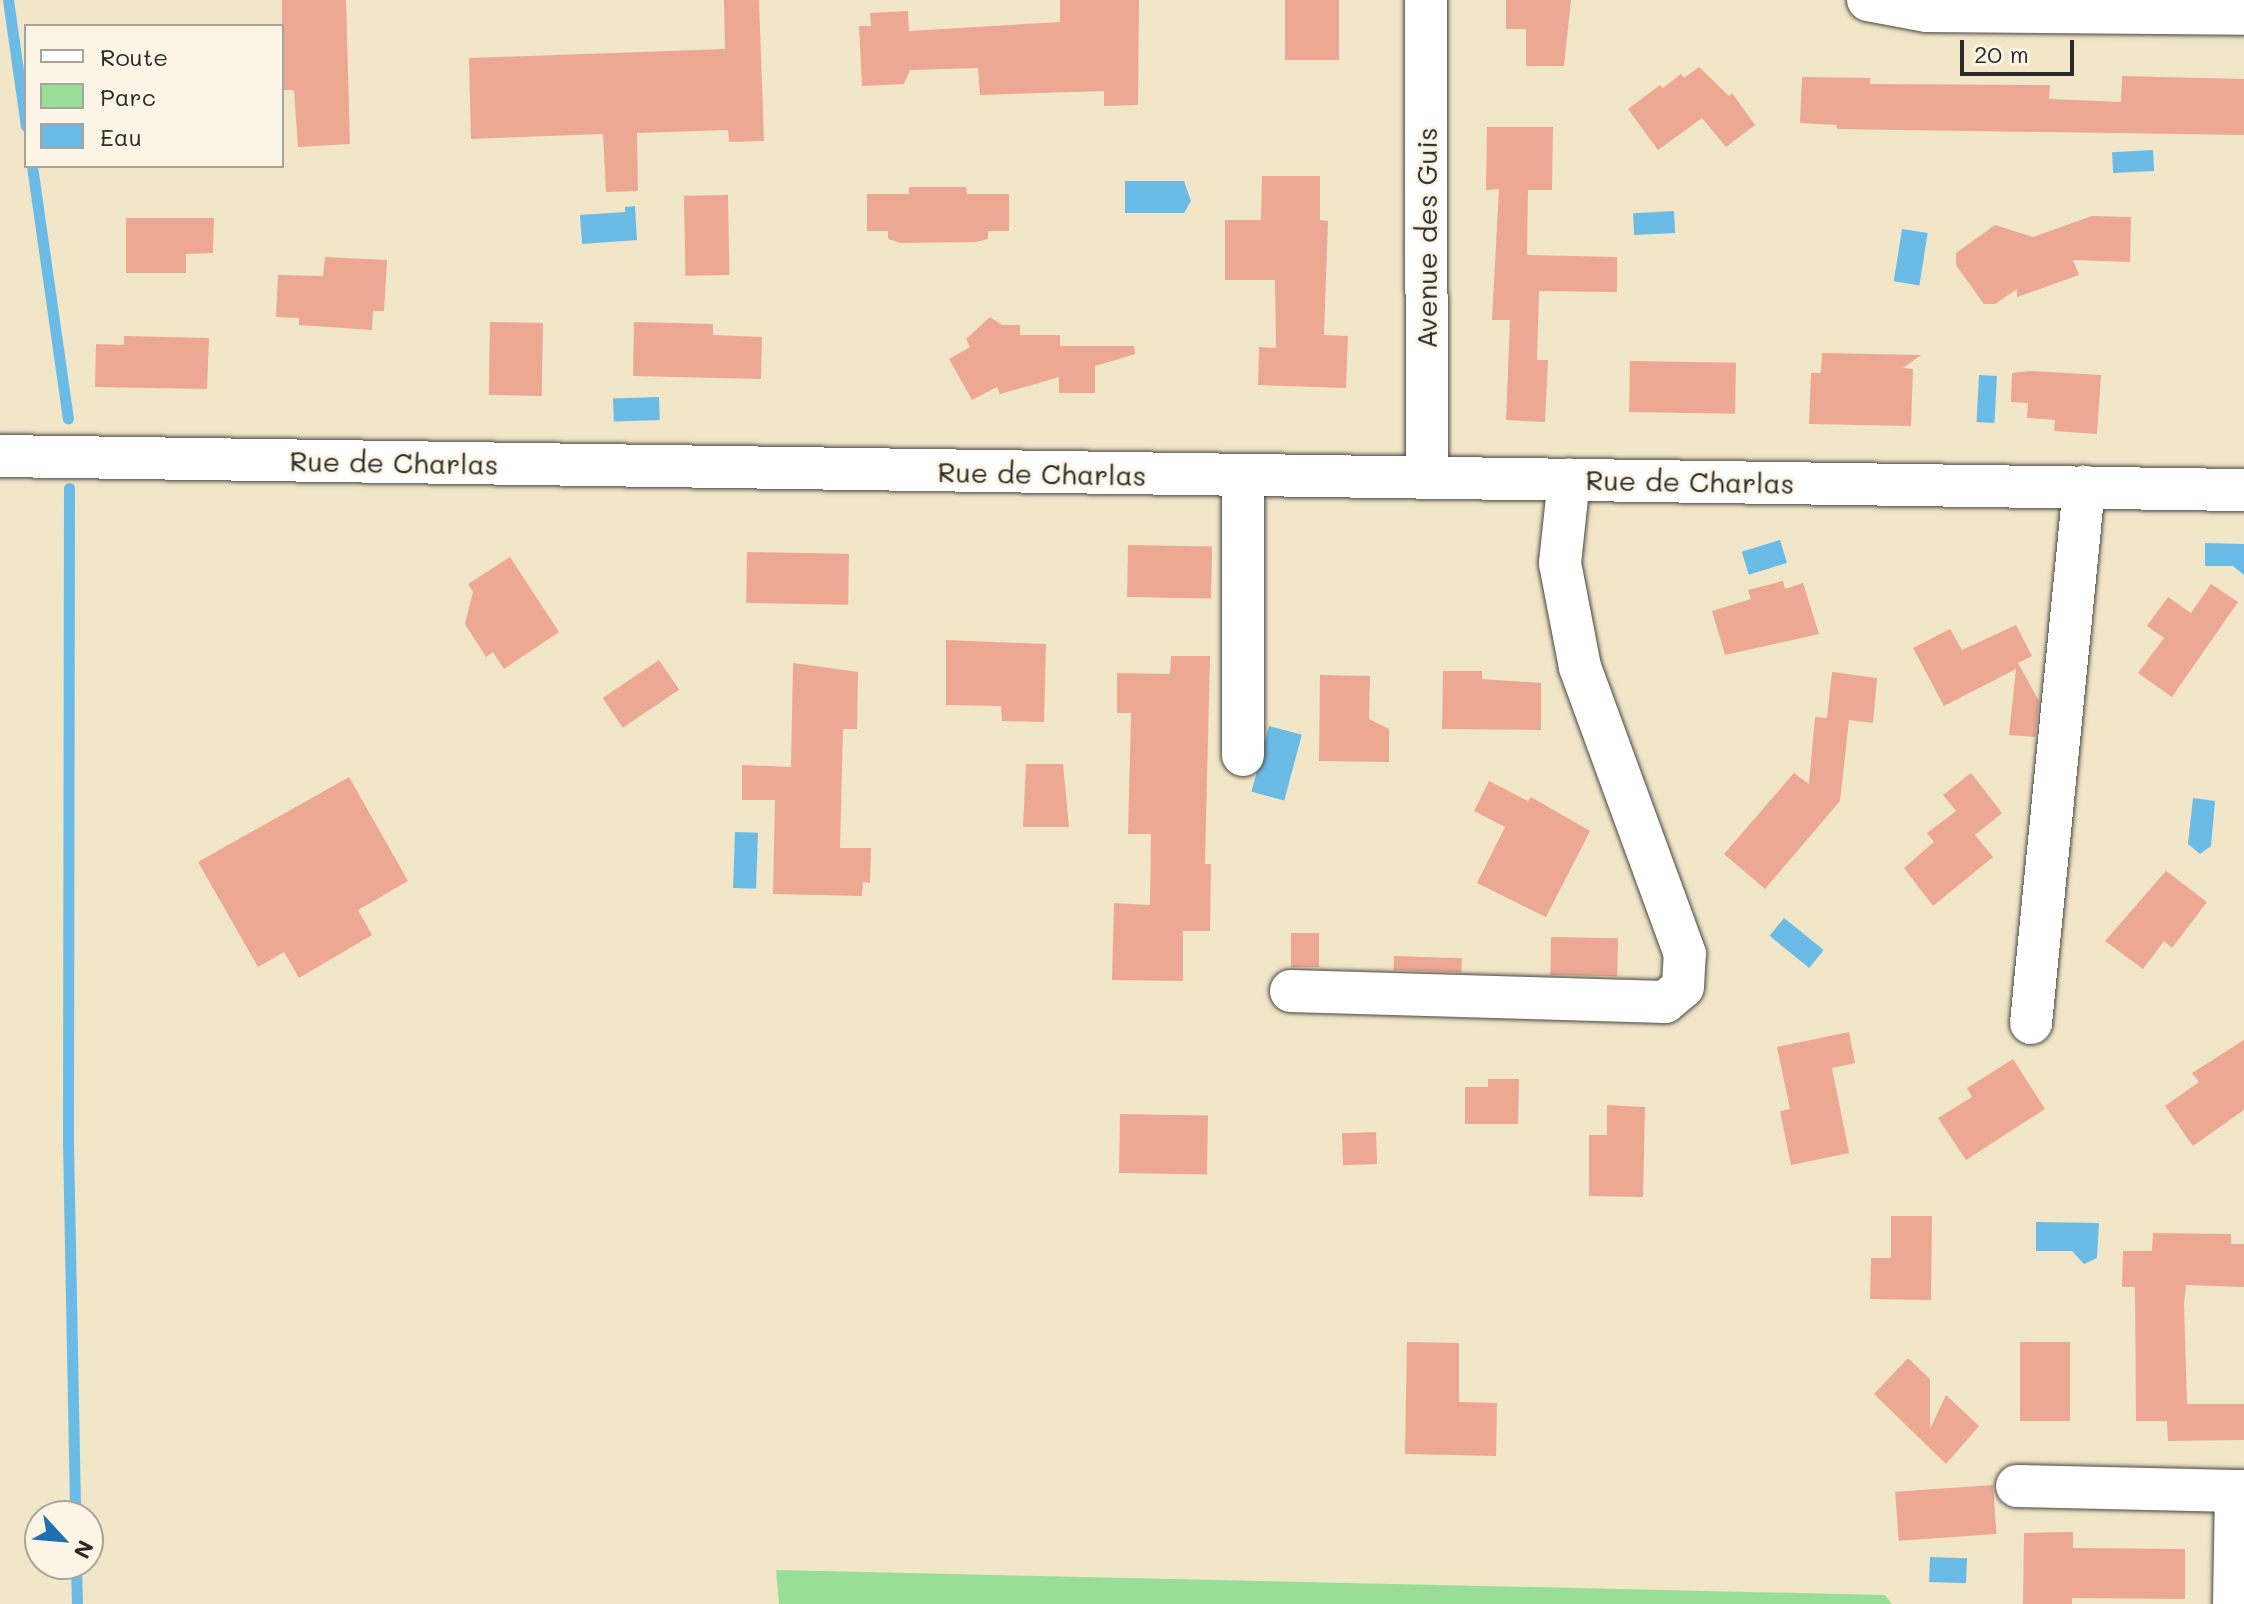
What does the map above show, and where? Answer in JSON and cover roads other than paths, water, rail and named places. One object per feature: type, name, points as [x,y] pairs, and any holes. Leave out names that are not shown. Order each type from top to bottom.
[{"type":"street","name":"Avenue des Guis","points":[[1426,0],[1427,475]]},
{"type":"street","points":[[1868,0],[1927,11],[2207,6],[2244,14]]},
{"type":"street","name":"Rue de Charlas","points":[[0,456],[1243,477],[1427,475],[2244,490]]},
{"type":"street","points":[[1243,477],[1243,755]]},
{"type":"street","points":[[1291,991],[1665,1002],[1683,987],[1685,954],[1580,667],[1560,563],[1569,479]]},
{"type":"street","points":[[2031,1023],[2084,487]]},
{"type":"street","points":[[2017,1486],[2240,1491],[2234,1604]]},
{"type":"water","points":[[2153,150],[2154,171],[2113,173],[2112,152]]},
{"type":"water","points":[[1125,181],[1184,181],[1191,201],[1184,213],[1125,213]]},
{"type":"water","points":[[635,206],[637,240],[582,244],[580,215],[625,212],[625,207]]},
{"type":"water","points":[[1674,211],[1675,233],[1634,235],[1633,213]]},
{"type":"water","points":[[1902,229],[1928,233],[1919,285],[1894,281]]},
{"type":"water","points":[[1979,375],[1997,376],[1995,423],[1977,422]]},
{"type":"water","points":[[659,397],[660,420],[614,422],[613,399]]},
{"type":"water","points":[[1780,540],[1787,563],[1749,575],[1742,552]]},
{"type":"water","points":[[2205,543],[2244,544],[2244,575],[2233,566],[2205,566]]},
{"type":"water","points":[[1269,726],[1302,735],[1284,800],[1251,792]]},
{"type":"water","points":[[2193,798],[2215,801],[2211,846],[2200,854],[2188,844]]},
{"type":"water","points":[[735,832],[758,833],[756,889],[733,888]]},
{"type":"water","points":[[1784,918],[1824,950],[1809,968],[1770,936]]},
{"type":"water","points":[[2036,1222],[2099,1223],[2097,1258],[2084,1264],[2072,1251],[2036,1251]]},
{"type":"water","points":[[1930,1557],[1967,1558],[1966,1583],[1929,1582]]},
{"type":"waterway","points":[[8,0],[24,112]]},
{"type":"waterway","points":[[32,168],[68,418]]},
{"type":"waterway","points":[[69,488],[68,1142],[75,1500]]},
{"type":"waterway","points":[[76,1580],[77,1604]]}]
